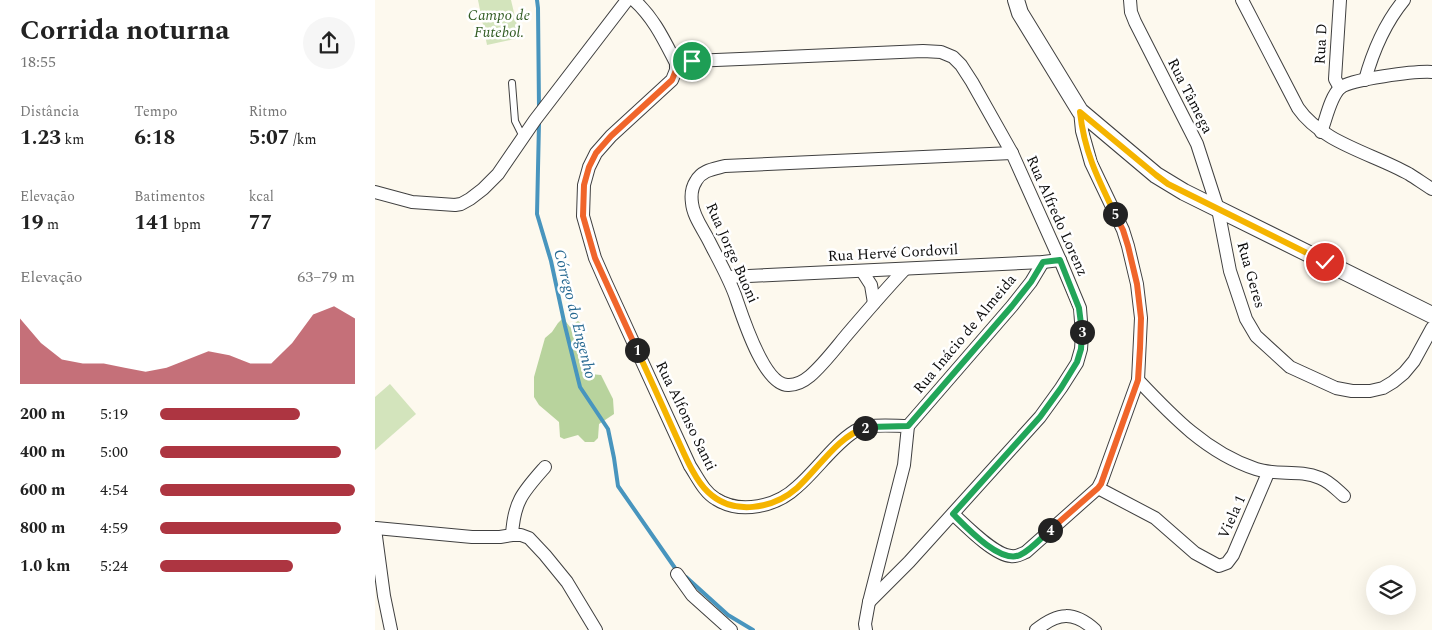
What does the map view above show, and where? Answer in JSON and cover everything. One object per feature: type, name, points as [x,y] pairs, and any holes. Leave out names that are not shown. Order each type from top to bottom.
[{"type":"street","points":[[375,192],[412,202],[441,205],[461,204],[478,193],[498,174],[535,120],[627,0]]},
{"type":"street","points":[[634,0],[653,21],[677,63]]},
{"type":"street","points":[[1016,0],[1020,13],[1080,112],[1156,175],[1168,184],[1432,314]]},
{"type":"street","name":"Rua Tâmega","points":[[1130,0],[1131,12],[1135,22],[1197,144],[1218,209]]},
{"type":"street","points":[[1242,0],[1304,118],[1321,132],[1409,174],[1432,189]]},
{"type":"street","name":"Rua D","points":[[1340,0],[1335,79],[1340,88]]},
{"type":"street","points":[[1365,80],[1387,24],[1404,0]]},
{"type":"street","name":"Rua Alfredo Lorenz","points":[[677,63],[923,51],[941,52],[953,58],[967,72],[1012,153],[1060,260],[1079,308],[1083,335],[1081,349],[1077,362],[1061,388],[1040,417],[953,514],[869,602]]},
{"type":"street","name":"Rua Alfonso Santi","points":[[677,63],[672,80],[611,136],[596,153],[589,167],[584,185],[583,216],[595,258],[690,466],[706,490],[717,500],[746,508],[765,505],[777,501],[797,488],[843,440],[856,431],[869,427],[908,426]]},
{"type":"street","points":[[1321,132],[1331,104],[1340,88],[1352,82],[1432,72]]},
{"type":"street","points":[[953,514],[999,553],[1007,556],[1018,556],[1026,552],[1098,488],[1103,480],[1138,380],[1141,318],[1137,284],[1123,230],[1091,163],[1082,131],[1080,112]]},
{"type":"street","name":"Rua Jorge Buoni","points":[[905,269],[808,378],[788,385],[779,383],[771,376],[762,363],[728,277],[700,224],[692,204],[692,192],[695,182],[699,176],[709,170],[725,166],[1012,153]]},
{"type":"street","name":"Rua Geres","points":[[1218,209],[1230,271],[1246,318],[1256,336],[1290,367],[1336,388],[1370,391],[1383,388],[1393,382],[1414,361],[1432,328]]},
{"type":"street","name":"Rua Hervé Cordovil","points":[[728,277],[1060,260]]},
{"type":"street","name":"Rua Inácio de Almeida","points":[[908,426],[1012,306],[1031,282],[1043,262]]},
{"type":"street","points":[[862,271],[871,285],[874,303]]},
{"type":"street","points":[[1138,380],[1179,423],[1202,441],[1233,460],[1268,473],[1300,473],[1318,477],[1325,480],[1344,496]]},
{"type":"street","points":[[866,630],[865,624],[869,602],[904,465],[908,426]]},
{"type":"street","points":[[512,535],[513,516],[517,504],[527,488],[545,467]]},
{"type":"street","name":"Viela 1","points":[[1098,488],[1155,518],[1195,553],[1216,565],[1222,565],[1227,563],[1233,555],[1268,473]]},
{"type":"street","points":[[391,630],[380,597],[375,528],[472,537],[512,535],[529,538],[567,582],[596,630]]},
{"type":"street","points":[[677,574],[691,595],[731,630]]},
{"type":"street","points":[[1036,630],[1053,618],[1061,616],[1071,616],[1095,630]]},
{"type":"lane","points":[[513,83],[515,121],[523,138]]},
{"type":"green space","name":"Campo de Futebol.","points":[[478,0],[511,0],[520,38],[487,45]]},
{"type":"green space","points":[[563,318],[570,327],[578,321],[586,327],[586,332],[580,339],[580,364],[590,374],[601,375],[613,399],[614,414],[599,424],[598,438],[594,442],[585,442],[578,435],[564,439],[560,437],[559,422],[539,405],[534,397],[534,377],[545,338]]},
{"type":"green space","points":[[390,384],[416,414],[375,450],[375,397]]},
{"type":"waterway","name":"Córrego do Engenho","points":[[537,0],[539,108]]},
{"type":"waterway","name":"Córrego do Engenho","points":[[539,123],[537,214],[551,261],[580,387],[608,429],[618,486],[675,568],[679,571]]},
{"type":"waterway","name":"Córrego do Engenho","points":[[686,577],[728,615],[753,630]]},
{"type":"route","points":[[692,61],[677,63],[672,80],[611,136],[596,153],[589,167],[584,185],[583,216],[595,258],[690,466],[706,490],[717,500],[746,508],[777,501],[797,488],[843,440],[856,431],[869,427],[908,426],[1012,306],[1031,282],[1043,262],[1060,260],[1079,308],[1082,322],[1083,335],[1077,362],[1040,417],[953,514],[999,553],[1012,557],[1018,556],[1026,552],[1098,488],[1103,480],[1138,380],[1141,318],[1137,284],[1128,246],[1123,230],[1091,163],[1082,131],[1080,112],[1168,184],[1325,262]]}]
